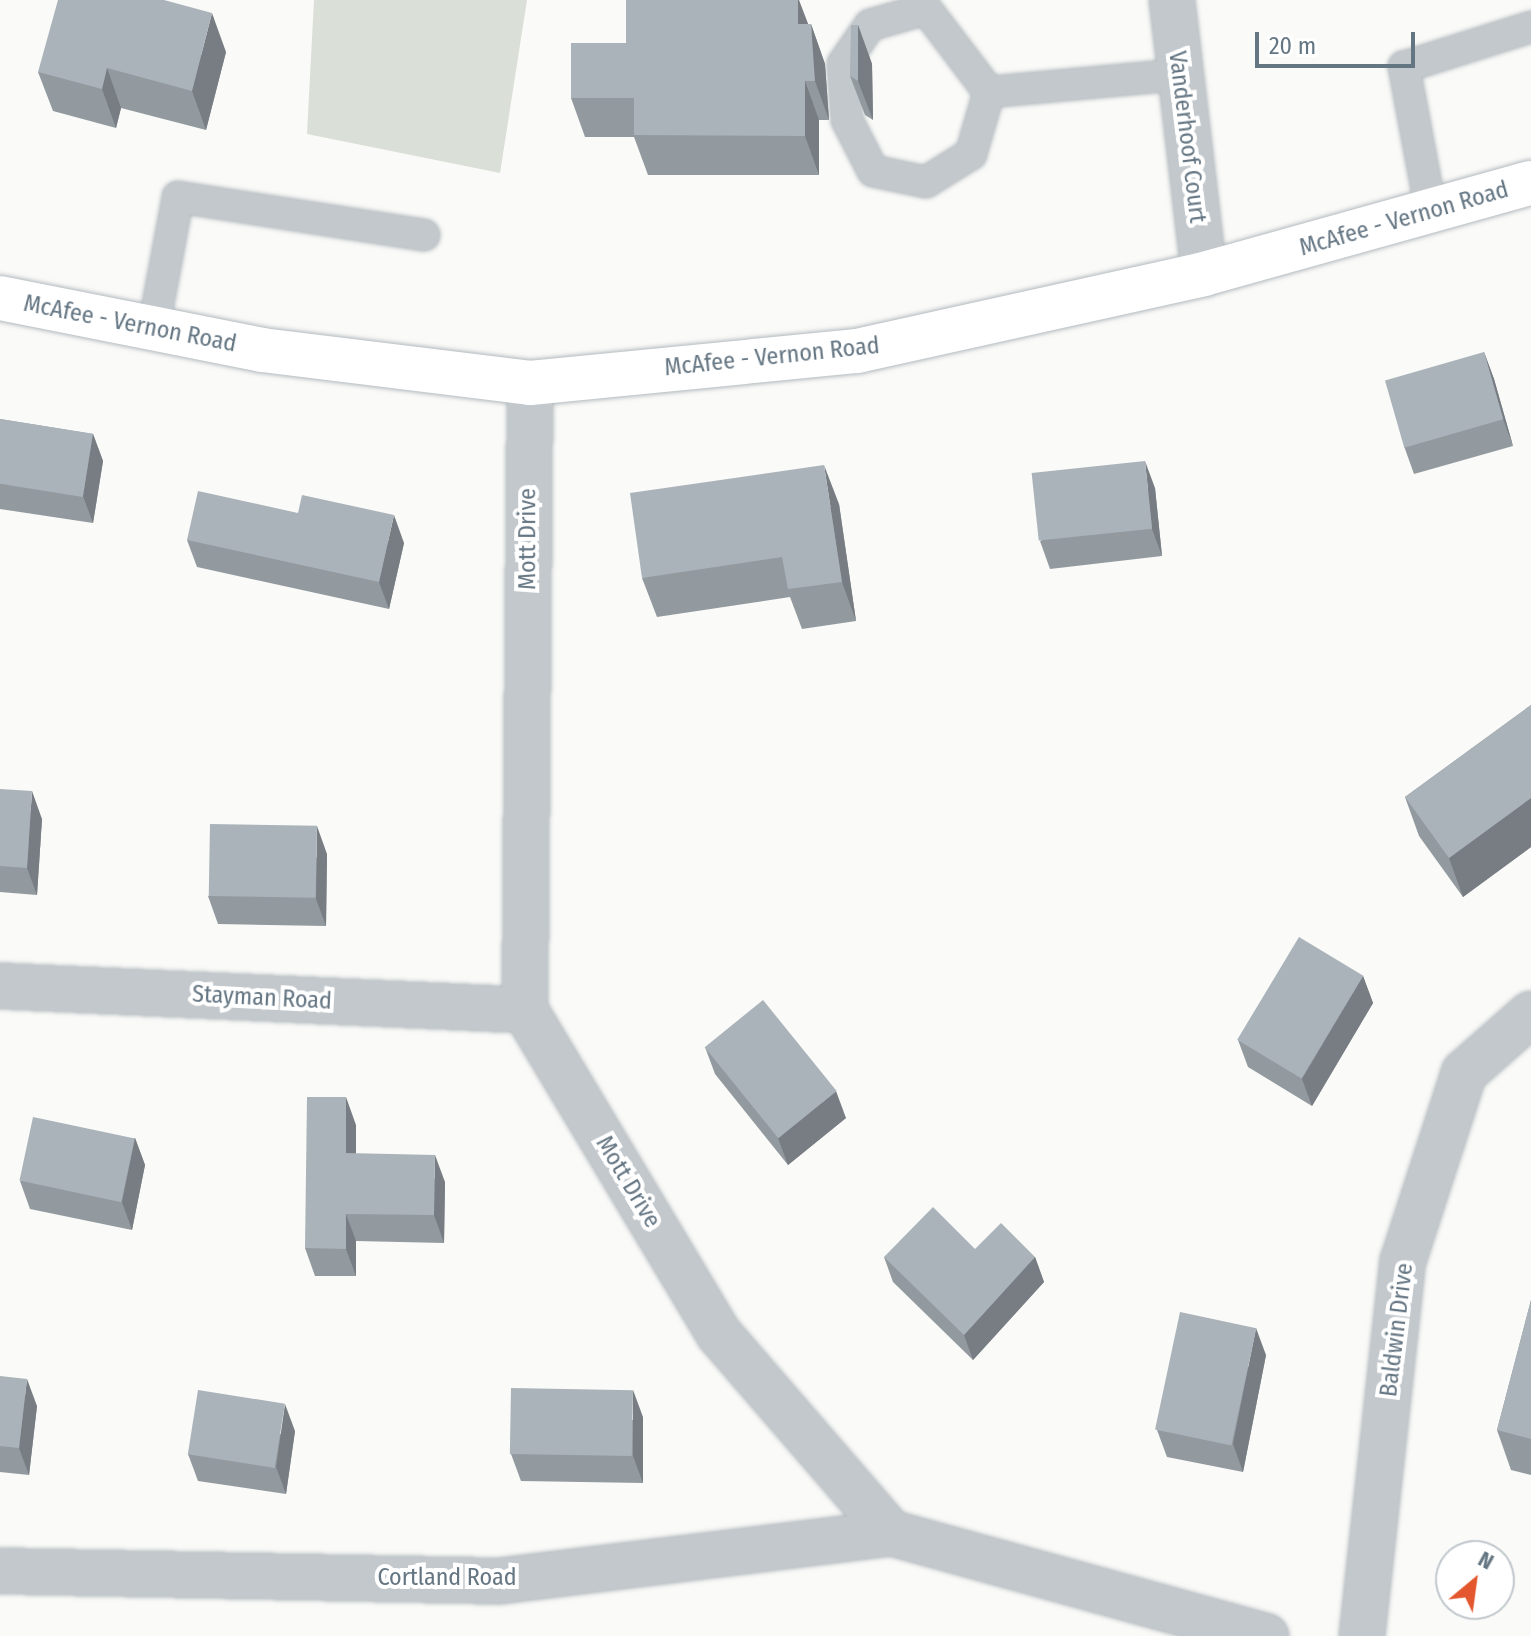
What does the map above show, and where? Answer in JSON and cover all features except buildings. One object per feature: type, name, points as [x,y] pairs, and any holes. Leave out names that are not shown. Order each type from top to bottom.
[{"type":"main road","name":"McAfee - Vernon Road","points":[[0,298],[153,331],[530,383],[857,351],[1204,274],[1531,183]]},
{"type":"street","name":"Vanderhoof Court","points":[[1172,0],[1177,75],[1204,274]]},
{"type":"street","name":"Mott Drive","points":[[530,383],[525,1010],[719,1334],[891,1533]]},
{"type":"street","name":"Stayman Road","points":[[0,986],[525,1010]]},
{"type":"street","name":"Baldwin Drive","points":[[1362,1636],[1403,1261],[1464,1073],[1531,1014]]},
{"type":"street","name":"Cortland Road","points":[[0,1571],[500,1581],[891,1533]]},
{"type":"street","points":[[891,1533],[1266,1636]]},
{"type":"lane","points":[[926,4],[989,92],[971,154],[926,182],[873,171],[847,120],[843,64],[870,25],[926,4]]},
{"type":"lane","points":[[1431,211],[1404,67],[1531,27]]},
{"type":"lane","points":[[989,92],[1177,75]]},
{"type":"lane","points":[[153,331],[178,197],[424,235]]},
{"type":"shaded area","points":[[314,0],[527,0],[500,173],[307,134]]}]
